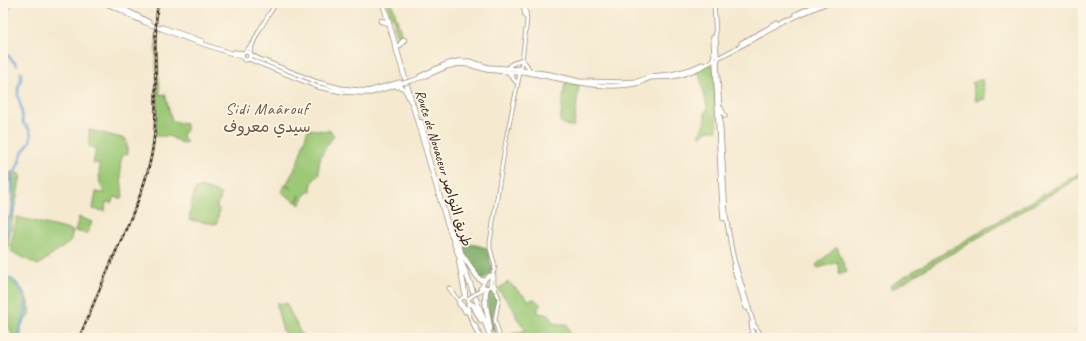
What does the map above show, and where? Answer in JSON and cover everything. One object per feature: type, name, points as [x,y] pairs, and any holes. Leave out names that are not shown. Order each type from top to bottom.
[{"type":"highway","name":"Route de Nouaceur طريق النواصر","points":[[385,3],[405,83],[456,248],[491,338]]},
{"type":"highway","name":"Route de Nouaceur طريق النواصر","points":[[385,3],[399,46],[443,200],[490,330],[491,338]]},
{"type":"highway","points":[[381,20],[389,21]]},
{"type":"highway","points":[[397,40],[404,40],[399,46]]},
{"type":"highway","points":[[405,83],[427,160],[433,175]]},
{"type":"highway","points":[[456,248],[467,301],[473,305],[491,338]]},
{"type":"highway","points":[[461,253],[479,279],[487,284],[487,311],[490,330]]},
{"type":"main road","points":[[104,3],[123,11],[130,16],[185,38],[257,58],[313,81],[339,88],[368,90],[405,83]]},
{"type":"main road","points":[[113,3],[145,20],[213,45],[247,55],[318,87],[354,93],[369,93],[392,87],[458,64],[470,65],[485,70],[530,71],[579,81],[631,82],[652,76],[672,74],[716,58],[724,52],[820,3]]},
{"type":"main road","points":[[247,55],[275,3]]},
{"type":"main road","points":[[499,338],[495,320],[499,294],[494,284],[493,277],[495,272],[490,242],[521,60],[526,20],[524,3]]},
{"type":"main road","points":[[712,3],[716,58],[720,106],[724,199],[728,230],[734,260],[754,324],[755,330],[752,334],[756,337],[759,332],[755,330],[752,325],[730,255],[724,220],[715,68],[716,58],[717,49],[712,3]]},
{"type":"main road","points":[[519,71],[580,84],[616,85],[638,83],[651,78],[673,77],[693,71],[795,17],[827,3]]},
{"type":"main road","points":[[717,49],[719,52],[724,52]]},
{"type":"main road","points":[[508,70],[510,66],[521,60]]},
{"type":"main road","points":[[521,60],[526,64],[530,71]]},
{"type":"main road","points":[[706,64],[712,64],[715,68]]},
{"type":"main road","points":[[508,70],[516,82]]},
{"type":"main road","points":[[487,284],[493,267],[488,242],[504,143],[519,71]]},
{"type":"main road","points":[[392,87],[402,87],[411,104]]},
{"type":"main road","points":[[720,106],[725,116],[720,118]]},
{"type":"main road","points":[[469,316],[467,301],[472,295],[487,284],[494,269]]},
{"type":"main road","points":[[487,284],[497,293],[499,298]]},
{"type":"main road","points":[[487,284],[498,297],[494,319],[499,338]]},
{"type":"main road","points":[[449,288],[458,300],[459,305],[469,316],[480,338]]},
{"type":"main road","points":[[467,301],[473,322],[480,338]]},
{"type":"green space","points":[[388,3],[392,3],[403,39],[399,40],[394,19],[390,14]]},
{"type":"green space","points":[[157,29],[163,30],[161,33],[158,32],[157,50],[160,95],[165,94],[172,121],[186,124],[186,130],[182,135],[187,142],[182,143],[169,136],[155,136],[157,113],[156,49]]},
{"type":"green space","points":[[709,65],[714,68],[717,130],[709,130],[700,137],[700,132],[705,122],[705,111],[708,110],[699,73],[695,72]]},
{"type":"green space","points":[[982,79],[985,99],[976,101],[972,83]]},
{"type":"green space","points":[[565,82],[579,85],[574,126],[568,126],[560,122]]},
{"type":"green space","points":[[308,129],[330,130],[334,136],[320,158],[319,174],[311,186],[311,191],[307,192],[300,205],[297,203],[300,195],[296,202],[281,192],[285,185],[292,189],[286,185],[297,164]]},
{"type":"green space","points":[[89,130],[126,139],[128,154],[123,155],[120,164],[123,198],[115,197],[111,203],[106,202],[105,211],[93,209],[96,192],[105,193],[100,183],[100,164],[93,163],[96,149],[89,146]]},
{"type":"green space","points":[[1083,171],[1083,175],[892,289],[890,285]]},
{"type":"green space","points":[[10,172],[21,174],[8,251],[3,255],[3,229],[6,219],[11,215],[12,204]]},
{"type":"green space","points":[[201,187],[221,194],[217,208],[219,209],[217,223],[215,224],[189,220],[195,190]]},
{"type":"green space","points":[[17,217],[73,231],[70,242],[38,265],[12,252],[11,244]]},
{"type":"green space","points":[[79,217],[92,222],[87,234],[75,231]]},
{"type":"green space","points":[[460,241],[487,248],[491,271],[486,278],[481,280],[467,261]]},
{"type":"green space","points":[[837,247],[847,272],[839,275],[838,262],[818,268],[816,265]]},
{"type":"green space","points":[[3,267],[4,274],[23,290],[27,300],[30,314],[21,326],[21,338],[3,338],[12,336],[10,328],[3,327]]},
{"type":"green space","points":[[508,282],[529,300],[535,299],[541,305],[538,308],[538,313],[550,315],[554,324],[567,324],[571,338],[513,338],[512,334],[526,330],[516,317],[515,311],[498,289]]},
{"type":"green space","points":[[489,289],[496,294],[497,297],[493,318],[496,333],[494,333],[490,323],[486,292]]},
{"type":"green space","points":[[277,303],[286,303],[303,338],[285,338]]},
{"type":"waterway","points":[[11,3],[6,19],[4,45],[7,54],[17,65]]},
{"type":"waterway","points":[[3,236],[7,234],[7,221],[12,214],[12,175],[16,170],[23,151],[30,142],[31,136],[30,130],[23,123],[18,96],[21,72]]},
{"type":"waterway","points":[[3,277],[6,277],[16,283],[22,291],[26,304],[24,318],[19,330],[18,338]]},
{"type":"railway","points":[[79,338],[134,211],[151,159],[156,110],[155,38],[158,3]]},
{"type":"district","name":"Sidi Maârouf سيدي معروف","points":[[267,117]]}]
